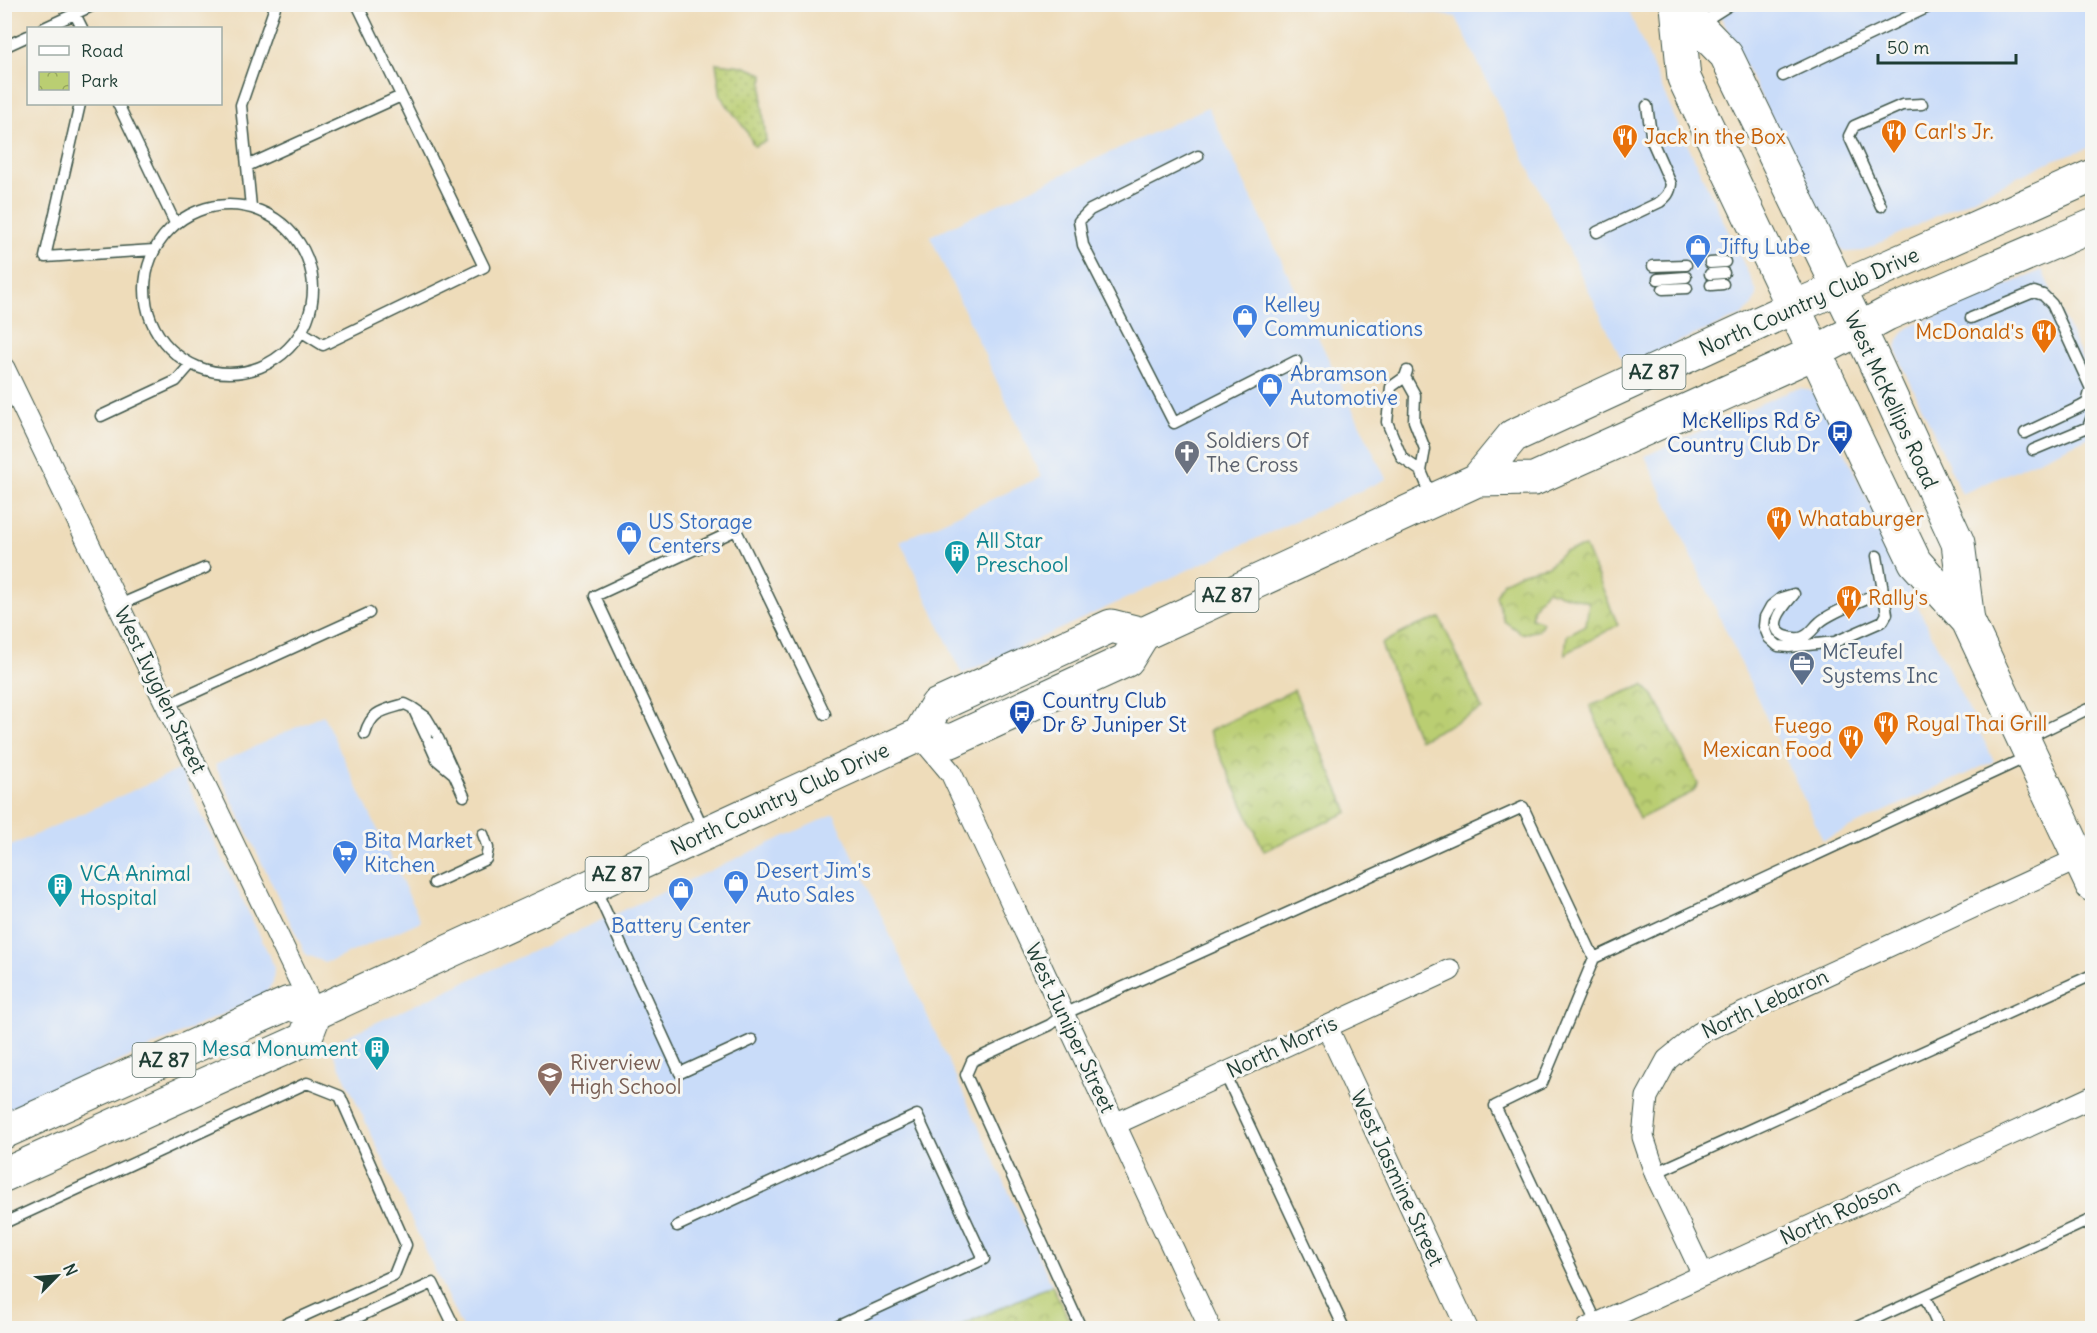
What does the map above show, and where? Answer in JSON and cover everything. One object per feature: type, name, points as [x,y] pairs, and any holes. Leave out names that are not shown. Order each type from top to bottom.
[{"type":"main road","name":"West McKellips Road","points":[[1683,12],[1726,55],[1859,330],[1958,543],[1968,621]]},
{"type":"main road","name":"West McKellips Road","points":[[1683,12],[1684,78],[1915,562],[1968,621],[2086,872]]},
{"type":"main road","name":"North Country Club Drive","points":[[1477,480],[1513,436],[1838,287],[1865,278],[2092,176]]},
{"type":"main road","name":"North Country Club Drive","points":[[315,1013],[919,735],[951,741],[991,723],[1127,660],[1143,634],[1477,480],[1534,479],[1816,352],[1887,314],[2092,226]]},
{"type":"main road","name":"AZ 87","points":[[4,1132],[289,1003],[315,1013],[305,1039],[4,1175]]},
{"type":"street","name":"West Ivyglen Street","points":[[4,368],[315,1013]]},
{"type":"street","name":"West Juniper Street","points":[[919,735],[951,773],[1210,1329]]},
{"type":"street","name":"North Lebaron","points":[[1703,1275],[1655,1173],[1642,1137],[1647,1097],[1667,1060],[1700,1033],[2086,872]]},
{"type":"street","name":"North Morris","points":[[1115,1124],[1449,970]]},
{"type":"street","name":"West Jasmine Street","points":[[1327,1027],[1467,1329]]},
{"type":"street","name":"North Robson","points":[[1595,1327],[1703,1275],[2092,1097]]},
{"type":"lane","points":[[46,27],[73,9],[96,4]]},
{"type":"lane","points":[[251,207],[241,105],[276,4]]},
{"type":"lane","points":[[302,332],[323,345],[484,267],[357,4]]},
{"type":"lane","points":[[1683,12],[1731,4]]},
{"type":"lane","points":[[1783,76],[1935,4]]},
{"type":"lane","points":[[73,9],[82,27]]},
{"type":"lane","points":[[4,47],[27,36]]},
{"type":"lane","points":[[247,165],[401,96]]},
{"type":"lane","points":[[1881,206],[1849,136],[1854,126],[1902,105],[1922,104]]},
{"type":"lane","points":[[80,105],[45,257],[154,250]]},
{"type":"lane","points":[[118,105],[175,223]]},
{"type":"lane","points":[[1597,232],[1660,202],[1668,196],[1671,189],[1671,184],[1652,141],[1647,106]]},
{"type":"lane","points":[[1198,156],[1090,210],[1079,221],[1083,245],[1174,423],[1296,361]]},
{"type":"lane","points":[[224,204],[251,207],[275,218],[294,235],[308,257],[314,282],[312,308],[302,332],[286,352],[265,367],[240,374],[215,373],[190,365],[169,349],[153,327],[145,302],[145,275],[154,250],[163,235],[175,223],[198,209],[224,204]]},
{"type":"lane","points":[[1653,266],[1686,265]]},
{"type":"lane","points":[[1658,279],[1687,282],[1664,289]]},
{"type":"lane","points":[[1971,318],[2034,292],[2043,295],[2052,304],[2092,390],[2087,402],[2080,407],[2025,433]]},
{"type":"lane","points":[[101,416],[176,381],[190,365]]},
{"type":"lane","points":[[1420,471],[1425,449],[1414,421],[1415,395],[1406,374],[1391,387],[1387,422],[1402,458],[1420,471],[1433,501]]},
{"type":"lane","points":[[2033,450],[2088,427],[2092,417]]},
{"type":"lane","points":[[705,833],[595,596],[736,530],[825,714]]},
{"type":"lane","points":[[1876,556],[1883,591],[1887,614],[1883,621],[1835,642],[1790,647],[1778,646],[1769,638],[1764,626],[1765,616],[1771,606],[1780,598],[1794,594],[1777,615],[1776,625],[1781,634],[1793,639],[1803,638],[1821,621],[1883,591]]},
{"type":"lane","points":[[119,606],[205,568]]},
{"type":"lane","points":[[167,705],[369,613]]},
{"type":"lane","points":[[365,734],[370,720],[384,710],[405,704],[413,708],[432,737],[437,760],[454,774],[464,796]]},
{"type":"lane","points":[[1595,1327],[1495,1106],[1542,1083],[1594,958],[2028,747],[2092,707]]},
{"type":"lane","points":[[1081,1329],[966,1075],[972,1062],[1050,1025],[1064,1014],[1523,807],[1594,958]]},
{"type":"lane","points":[[434,883],[486,859],[488,848],[483,834]]},
{"type":"lane","points":[[593,885],[680,1073],[752,1040]]},
{"type":"lane","points":[[1655,1173],[2092,975]]},
{"type":"lane","points":[[1225,1074],[1344,1329]]},
{"type":"lane","points":[[4,1223],[307,1083],[340,1096],[406,1245],[394,1275],[277,1329]]},
{"type":"lane","points":[[676,1226],[917,1114],[984,1259],[834,1329]]},
{"type":"lane","points":[[1855,1329],[2092,1218]]},
{"type":"lane","points":[[334,1329],[433,1283],[455,1329]]},
{"type":"lane","points":[[1924,1296],[1939,1329]]},
{"type":"shaded area","points":[[1376,5],[1626,5],[1675,118],[1756,290],[1757,295],[1751,307],[1741,316],[1673,344],[1626,368],[1456,17]]},
{"type":"shaded area","points":[[1715,5],[2092,5],[2092,147],[2055,159],[1863,251],[1847,252],[1834,244]]},
{"type":"shaded area","points":[[1208,107],[1386,479],[962,674],[900,541],[1041,477],[930,236]]},
{"type":"shaded area","points":[[2042,270],[2092,380],[2092,436],[1962,494],[1896,347],[1904,331],[1910,327]]},
{"type":"shaded area","points":[[1801,388],[1818,396],[1822,403],[1994,761],[1823,840],[1645,456],[1791,390]]},
{"type":"shaded area","points":[[323,715],[421,921],[325,962],[306,955],[215,765]]},
{"type":"shaded area","points":[[180,769],[270,957],[274,968],[273,982],[266,993],[254,1000],[5,1114],[4,849]]},
{"type":"shaded area","name":"Riverview High School","points":[[834,814],[1052,1285],[955,1328],[462,1328],[329,1044]]},
{"type":"green space","points":[[716,63],[743,66],[763,74],[762,103],[766,141],[754,146],[746,130],[721,97]]},
{"type":"green space","points":[[1585,547],[1618,625],[1565,654],[1567,635],[1586,625],[1589,602],[1546,590],[1533,608],[1531,618],[1543,622],[1539,630],[1522,634],[1504,621],[1496,596],[1503,582],[1523,572],[1548,566],[1563,552]]},
{"type":"green space","points":[[1440,618],[1482,709],[1419,740],[1381,644],[1414,627]]},
{"type":"green space","points":[[1644,685],[1656,699],[1698,784],[1693,792],[1639,819],[1590,706]]},
{"type":"green space","points":[[1294,690],[1348,812],[1264,851],[1209,731]]},
{"type":"green space","points":[[1052,1285],[1073,1328],[955,1328]]},
{"type":"place","name":"Carl's Jr.","points":[[1894,155]]},
{"type":"place","name":"Jack in the Box","points":[[1625,160]]},
{"type":"place","name":"Jiffy Lube","points":[[1698,270]]},
{"type":"place","name":"Kelley Communications","points":[[1245,340]]},
{"type":"place","name":"McDonald's","points":[[2044,355]]},
{"type":"place","name":"Abramson Automotive","points":[[1270,409]]},
{"type":"place","name":"McKellips Rd & Country Club Dr","points":[[1840,456]]},
{"type":"place","name":"Soldiers Of The Cross","points":[[1187,476]]},
{"type":"place","name":"Whataburger","points":[[1779,542]]},
{"type":"place","name":"US Storage Centers","points":[[629,557]]},
{"type":"place","name":"All Star Preschool","points":[[957,576]]},
{"type":"place","name":"Rally's","points":[[1849,621]]},
{"type":"place","name":"McTeufel Systems Inc","points":[[1802,687]]},
{"type":"place","name":"Country Club Dr & Juniper St","points":[[1022,736]]},
{"type":"place","name":"Royal Thai Grill","points":[[1886,747]]},
{"type":"place","name":"Fuego Mexican Food","points":[[1851,761]]},
{"type":"place","name":"Bita Market Kitchen","points":[[345,876]]},
{"type":"place","name":"Desert Jim's Auto Sales","points":[[736,906]]},
{"type":"place","name":"VCA Animal Hospital","points":[[60,909]]},
{"type":"place","name":"Battery Center","points":[[681,913]]},
{"type":"place","name":"Mesa Monument","points":[[377,1072]]},
{"type":"place","name":"Riverview High School","points":[[550,1098]]}]
